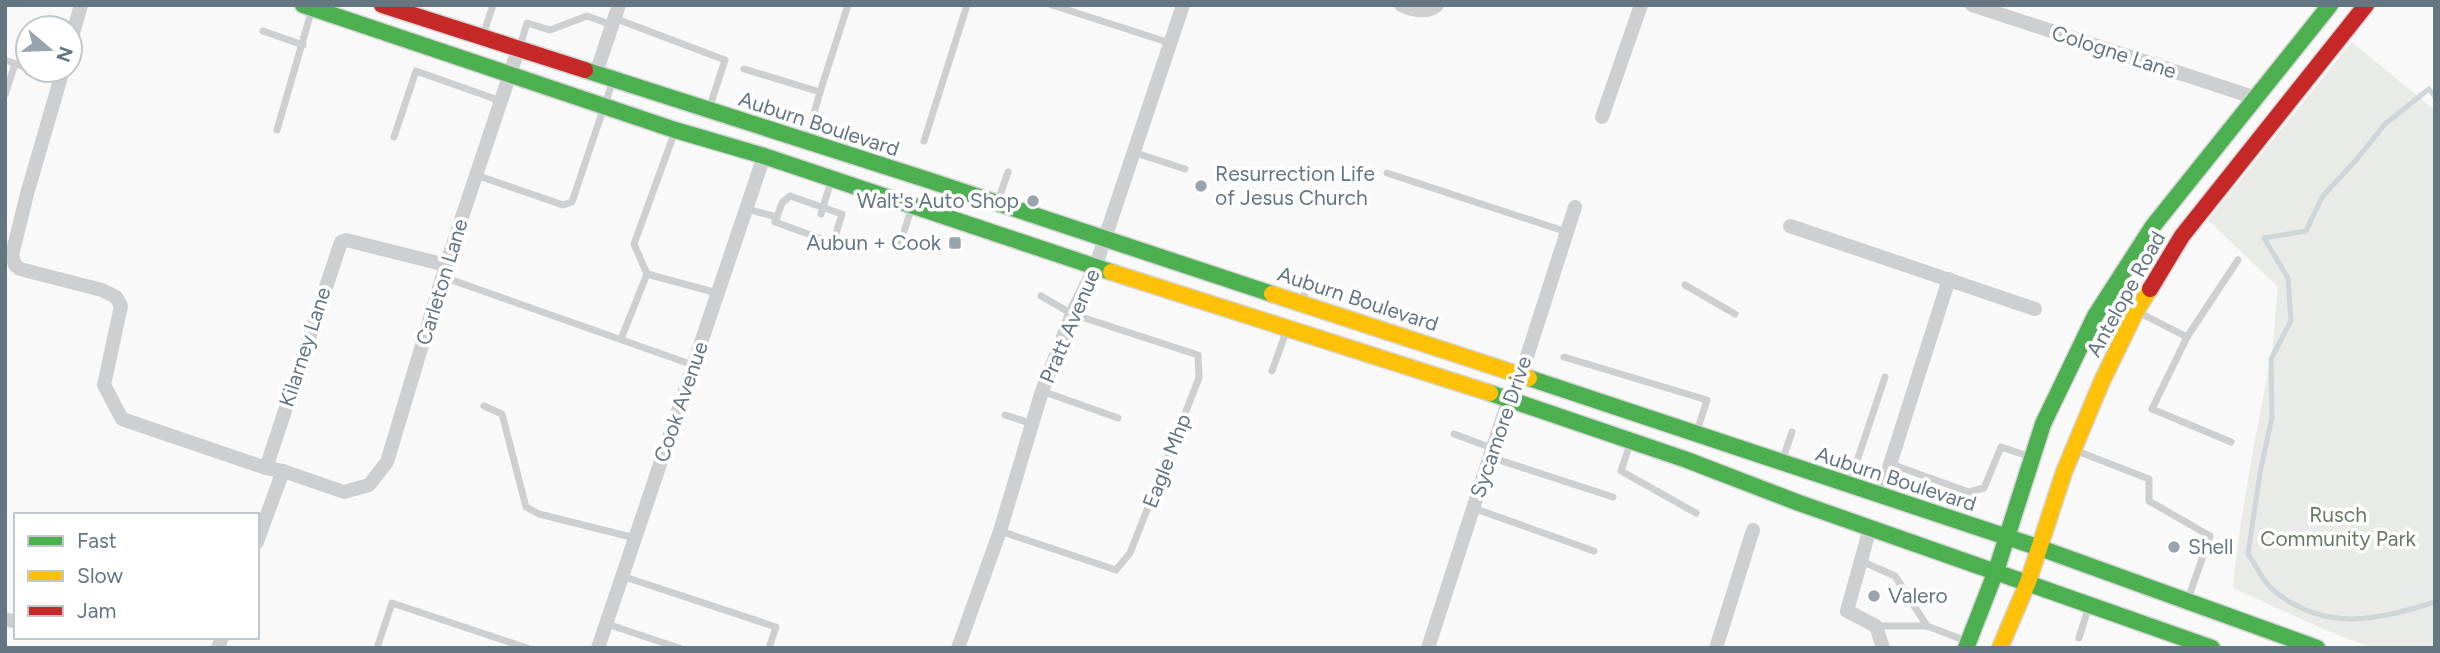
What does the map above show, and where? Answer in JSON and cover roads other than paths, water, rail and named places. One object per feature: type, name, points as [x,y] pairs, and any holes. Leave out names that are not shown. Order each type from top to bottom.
[{"type":"main road","name":"Auburn Boulevard","points":[[382,5],[1521,374],[2040,548],[2317,648]]},
{"type":"main road","name":"Antelope Road","points":[[1967,644],[1996,571],[2043,424],[2095,316],[2154,226],[2330,5]]},
{"type":"main road","name":"Antelope Road","points":[[2000,648],[2028,582],[2073,449],[2136,311],[2182,236],[2366,5]]},
{"type":"main road","points":[[308,6],[675,130],[764,156],[1631,441],[2212,648]]},
{"type":"main road","points":[[764,156],[784,149],[873,177],[928,180]]},
{"type":"street","name":"Pratt Avenue","points":[[958,648],[1000,531],[1042,391],[1072,314],[1096,265],[1183,5]]},
{"type":"street","points":[[1401,5],[1415,10],[1432,9],[1437,5]]},
{"type":"street","points":[[1602,117],[1641,5]]},
{"type":"street","name":"Cologne Lane","points":[[1972,5],[2256,98]]},
{"type":"street","points":[[596,74],[615,16]]},
{"type":"street","name":"Carleton Lane","points":[[283,471],[344,492],[369,485],[387,462],[444,271],[518,50]]},
{"type":"street","points":[[59,84],[24,206],[10,266],[102,290],[116,297],[121,306],[104,385],[122,419],[266,468],[283,471],[259,537]]},
{"type":"street","name":"Cook Avenue","points":[[598,648],[764,156]]},
{"type":"street","name":"Sycamore Drive","points":[[1428,648],[1491,452],[1521,374],[1575,207]]},
{"type":"street","points":[[1790,226],[2035,309]]},
{"type":"street","name":"Kilarney Lane","points":[[266,468],[341,242],[346,240],[444,271]]},
{"type":"street","points":[[1880,496],[1949,279]]},
{"type":"street","points":[[1870,528],[1847,611],[1876,626],[1883,648]]},
{"type":"street","points":[[1716,648],[1753,530]]},
{"type":"lane","points":[[482,39],[493,5]]},
{"type":"lane","points":[[806,142],[848,5]]},
{"type":"lane","points":[[924,141],[967,5]]},
{"type":"lane","points":[[1052,5],[1170,43]]},
{"type":"lane","points":[[278,130],[303,46],[308,6]]},
{"type":"lane","points":[[518,50],[527,23],[550,30],[587,16],[615,16],[725,60],[709,110]]},
{"type":"lane","points":[[263,31],[303,46]]},
{"type":"lane","points":[[5,95],[14,67]]},
{"type":"lane","points":[[744,69],[820,92]]},
{"type":"lane","points":[[394,138],[416,71],[502,101]]},
{"type":"lane","points":[[476,175],[563,205],[572,202],[613,79]]},
{"type":"lane","points":[[621,338],[647,274],[634,244],[675,130]]},
{"type":"lane","points":[[1132,152],[1185,169]]},
{"type":"lane","points":[[997,204],[1008,172]]},
{"type":"lane","points":[[1387,173],[1567,232]]},
{"type":"lane","points":[[822,211],[832,180]]},
{"type":"lane","points":[[790,196],[822,211],[842,214],[833,243],[815,234],[775,222],[782,204],[790,196]]},
{"type":"lane","points":[[898,250],[913,206]]},
{"type":"lane","points":[[746,209],[777,217]]},
{"type":"lane","points":[[2231,442],[2152,409],[2187,337],[2238,260]]},
{"type":"lane","points":[[444,271],[694,365]]},
{"type":"lane","points":[[647,274],[718,293]]},
{"type":"lane","points":[[1302,303],[1310,277]]},
{"type":"lane","points":[[1685,285],[1735,314]]},
{"type":"lane","points":[[1041,296],[1072,314]]},
{"type":"lane","points":[[2136,311],[2187,337]]},
{"type":"lane","name":"Eagle Mhp","points":[[1000,531],[1116,570],[1130,553],[1199,378],[1198,355],[1072,314]]},
{"type":"lane","points":[[1272,371],[1288,328]]},
{"type":"lane","points":[[1564,358],[1707,400],[1696,433]]},
{"type":"lane","points":[[1849,486],[1885,377]]},
{"type":"lane","points":[[1042,391],[1118,418]]},
{"type":"lane","points":[[484,406],[502,414],[526,506],[539,514],[635,538]]},
{"type":"lane","points":[[1005,415],[1033,424]]},
{"type":"lane","points":[[1782,463],[1792,432]]},
{"type":"lane","points":[[1454,434],[1491,452],[1613,497]]},
{"type":"lane","points":[[1631,441],[1621,471],[1696,513]]},
{"type":"lane","points":[[1891,464],[1969,492],[1984,488],[2001,447],[2032,457]]},
{"type":"lane","points":[[2073,449],[2149,479],[2149,501],[2210,536],[2187,600]]},
{"type":"lane","points":[[1473,508],[1594,551]]},
{"type":"lane","points":[[1861,561],[1895,576],[1927,626]]},
{"type":"lane","points":[[622,576],[776,627],[769,648]]},
{"type":"lane","points":[[377,648],[392,603],[509,645],[527,648]]},
{"type":"lane","points":[[2079,638],[2090,604]]},
{"type":"lane","points":[[606,624],[679,648]]},
{"type":"lane","points":[[1876,626],[1927,626],[1967,644]]},
{"type":"waterway","points":[[2435,97],[2429,89],[2385,124],[2322,197],[2306,231],[2264,238],[2288,278],[2291,321],[2271,359],[2272,417],[2260,473],[2248,554],[2269,587],[2293,604],[2312,613],[2352,619],[2393,614],[2435,602]]},
{"type":"place","name":"Resurrection Life of Jesus Church","points":[[1201,186]]},
{"type":"place","name":"Walt's Auto Shop","points":[[1033,201]]},
{"type":"place","name":"Aubun + Cook","points":[[955,243]]},
{"type":"place","name":"Shell","points":[[2174,547]]},
{"type":"place","name":"Valero","points":[[1874,596]]},
{"type":"park label","name":"Rusch Community Park","points":[[2338,527]]}]
